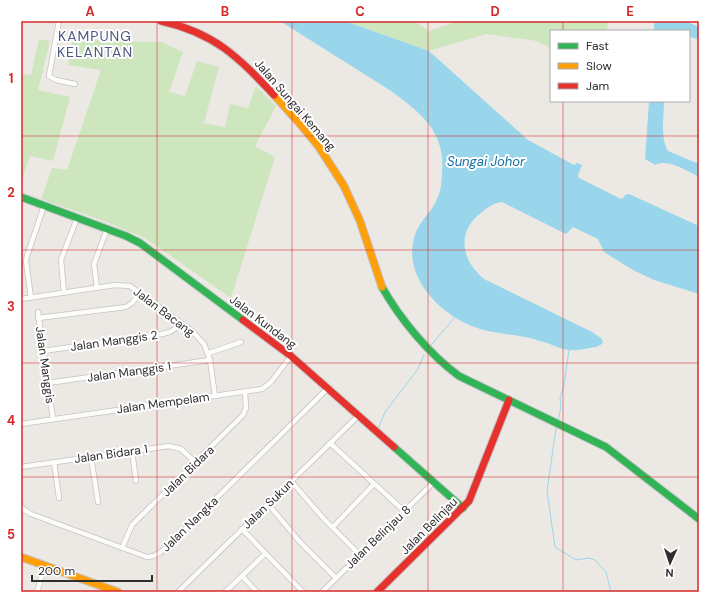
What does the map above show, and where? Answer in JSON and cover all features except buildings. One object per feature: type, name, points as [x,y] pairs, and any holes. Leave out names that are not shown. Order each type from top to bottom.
[{"type":"street","points":[[59,21],[49,76],[50,78],[56,80],[75,84]]},
{"type":"street","name":"Jalan Sungai Kemang","points":[[161,21],[181,25],[196,31],[239,58],[286,109],[328,158],[358,214],[380,283],[406,322],[435,357],[459,376],[606,447],[699,519]]},
{"type":"street","name":"Jalan Kundang","points":[[21,197],[129,237],[140,243],[291,356],[463,508]]},
{"type":"street","points":[[31,298],[26,261],[44,206]]},
{"type":"street","points":[[64,293],[60,260],[77,218]]},
{"type":"street","points":[[97,288],[94,264],[107,229]]},
{"type":"street","name":"Jalan Bacang","points":[[21,299],[116,285],[130,286],[192,331],[204,344],[209,354],[215,396]]},
{"type":"street","points":[[38,318],[122,307],[132,303],[140,293]]},
{"type":"street","name":"Jalan Manggis","points":[[38,312],[53,419]]},
{"type":"street","name":"Jalan Manggis 2","points":[[43,351],[162,334],[170,332],[182,324]]},
{"type":"street","points":[[209,354],[241,342]]},
{"type":"street","name":"Jalan Mempelam","points":[[21,424],[262,389],[271,382],[291,356]]},
{"type":"street","name":"Jalan Manggis 1","points":[[48,383],[210,360]]},
{"type":"street","name":"Jalan Nangka","points":[[21,505],[23,509],[30,514],[147,557],[153,557],[158,554],[328,388]]},
{"type":"street","name":"Jalan Bidara","points":[[122,548],[132,525],[244,415],[246,408],[245,392]]},
{"type":"street","name":"Jalan Belinjau","points":[[377,592],[469,501],[509,400]]},
{"type":"street","name":"Jalan Sukun","points":[[178,592],[359,415]]},
{"type":"street","points":[[330,443],[404,511]]},
{"type":"street","name":"Jalan Bidara 1","points":[[21,467],[169,446],[181,449],[196,462]]},
{"type":"street","points":[[132,451],[136,481]]},
{"type":"street","points":[[91,457],[98,502]]},
{"type":"street","points":[[54,462],[59,498]]},
{"type":"street","points":[[291,481],[360,555]]},
{"type":"street","name":"Jalan Belinjau 8","points":[[322,592],[434,482]]},
{"type":"street","points":[[333,527],[374,484]]},
{"type":"street","points":[[268,504],[300,542],[336,578]]},
{"type":"street","points":[[242,529],[302,592]]},
{"type":"street","points":[[226,592],[265,554]]},
{"type":"street","points":[[21,557],[118,592]]},
{"type":"street","points":[[37,592],[45,565]]},
{"type":"street","points":[[242,576],[257,592]]},
{"type":"green space","points":[[346,21],[414,21],[429,31],[458,21],[608,21],[607,30],[550,30],[550,48],[537,41],[486,34],[429,51]]},
{"type":"green space","points":[[73,37],[107,41],[161,42],[183,52],[169,92],[185,96],[197,61],[219,67],[204,123],[225,127],[230,104],[248,108],[256,86],[276,106],[255,146],[275,157],[231,298],[145,238],[104,221],[41,199],[52,168],[67,170],[101,70],[68,65]]},
{"type":"green space","points":[[39,39],[50,41],[38,90],[70,97],[53,161],[30,156],[21,182],[21,74],[31,75]]},
{"type":"water","name":"Sungai Johor","points":[[280,21],[345,21],[429,51],[528,140],[574,165],[577,163],[582,165],[578,175],[579,178],[621,199],[625,195],[629,194],[699,226],[699,294],[654,280],[633,270],[604,252],[598,239],[573,227],[566,234],[502,202],[494,204],[484,210],[468,228],[465,237],[465,246],[466,254],[470,263],[484,279],[592,332],[601,338],[603,342],[599,346],[594,347],[577,350],[565,349],[531,338],[476,328],[455,317],[433,299],[424,288],[417,276],[413,263],[412,249],[415,235],[436,202],[441,185],[442,159],[440,146],[436,135],[412,107],[391,91]]},
{"type":"water","points":[[657,21],[685,21],[699,27],[699,40],[690,36],[690,30],[654,30],[654,24]]},
{"type":"water","points":[[649,102],[664,102],[663,133],[668,151],[699,164],[699,177],[671,164],[660,163],[655,165],[645,159]]},
{"type":"waterway","points":[[431,345],[455,317]]},
{"type":"waterway","points":[[558,420],[561,407],[560,398],[564,385],[569,350]]},
{"type":"waterway","points":[[378,429],[385,412],[418,369],[424,355]]},
{"type":"waterway","points":[[556,428],[547,491],[555,547],[576,560],[589,558],[595,560],[606,572],[611,592]]},
{"type":"traffic: fast","points":[[21,197],[126,236],[140,243],[243,320]]},
{"type":"traffic: fast","points":[[382,287],[397,311],[426,347],[459,376],[606,447],[699,519]]},
{"type":"traffic: fast","points":[[394,447],[463,508]]},
{"type":"traffic: slow","points":[[274,95],[319,147],[344,186],[360,221],[382,287]]},
{"type":"traffic: slow","points":[[21,557],[118,592]]},
{"type":"traffic: jam","points":[[161,21],[196,32],[224,48],[249,69],[274,95]]},
{"type":"traffic: jam","points":[[243,320],[291,356],[394,447]]},
{"type":"traffic: jam","points":[[377,592],[469,501],[509,400]]},
{"type":"district","name":"KAMPUNG KELANTAN","points":[[95,44]]}]
